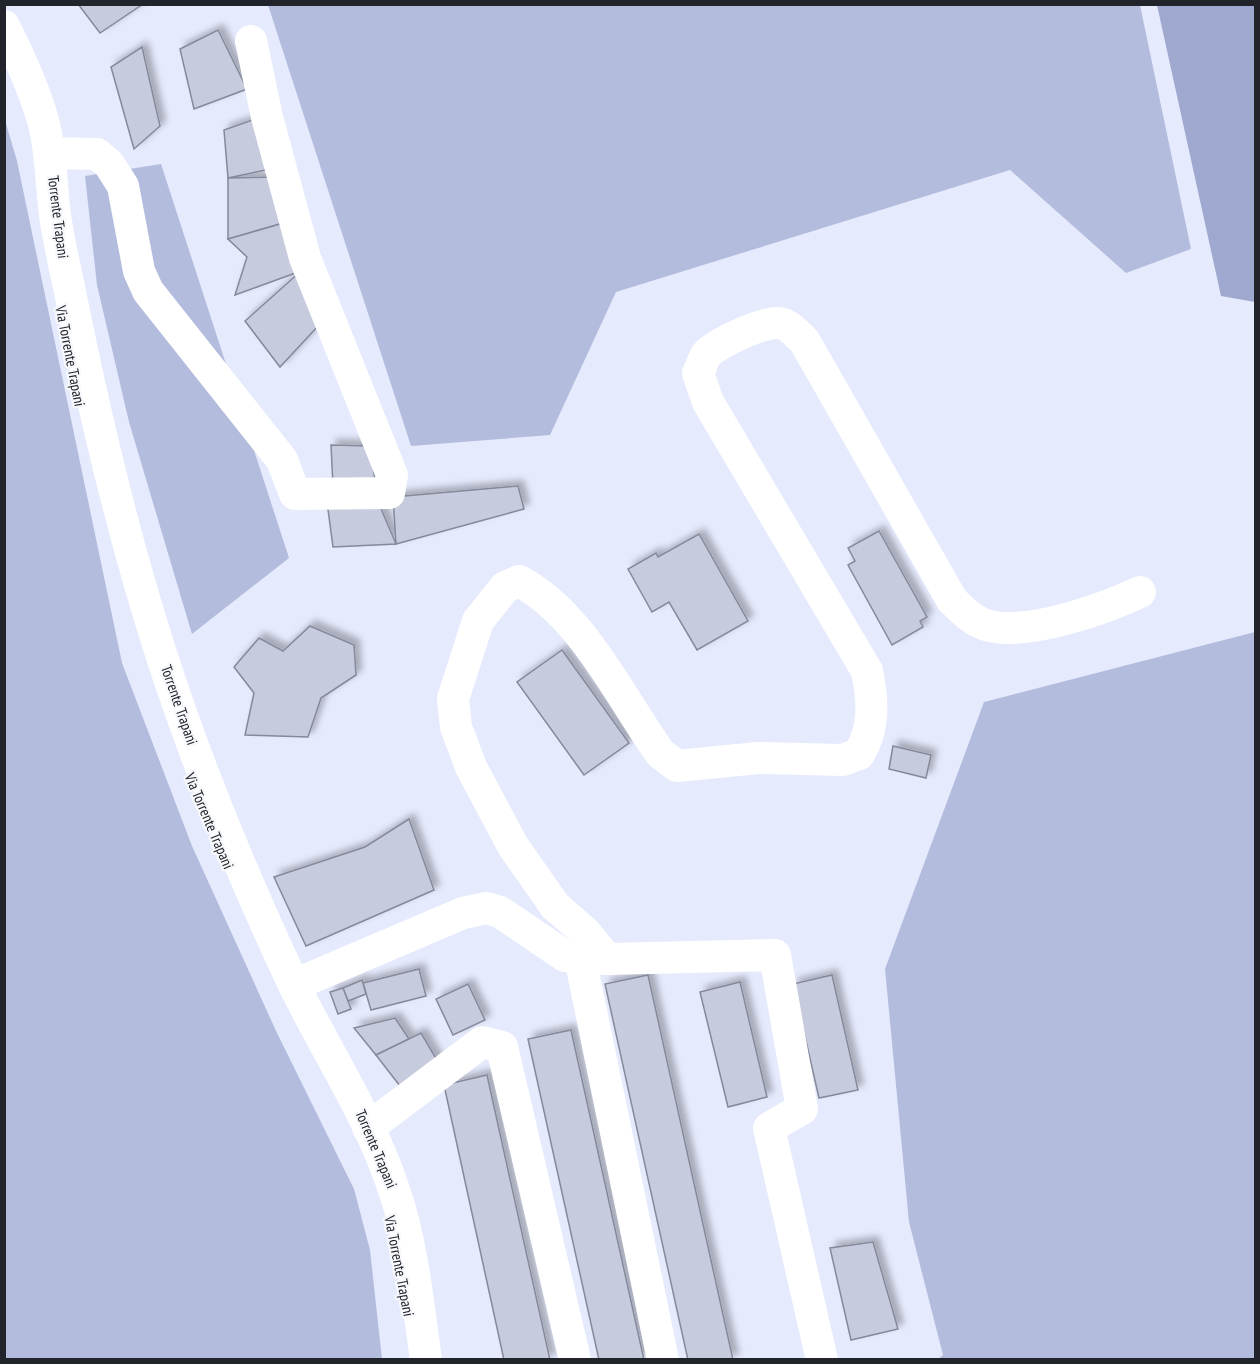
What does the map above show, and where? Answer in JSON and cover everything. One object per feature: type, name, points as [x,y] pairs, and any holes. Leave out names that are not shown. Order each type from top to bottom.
[{"type":"street","name":"Torrente Trapani","points":[[4,26],[35,95],[49,153],[58,231],[101,446],[123,533],[194,750],[294,985],[368,1128],[394,1190],[403,1220],[426,1359]]},
{"type":"street","points":[[49,153],[97,154],[109,164],[123,186],[139,271],[148,291],[282,460],[295,494],[388,493],[392,474],[305,258],[267,117],[251,41]]},
{"type":"street","name":"Via Torrente Trapani","points":[[4,54],[21,92],[35,134],[44,221],[88,450],[111,537],[152,668],[182,756],[233,875],[284,989],[352,1122],[382,1192],[392,1222],[416,1359]]},
{"type":"street","points":[[663,1359],[594,958],[585,932],[555,906],[513,846],[471,767],[456,727],[453,699],[478,621],[505,587],[519,581],[532,588],[561,613],[581,635],[660,753],[677,766],[758,758],[798,761],[843,760],[859,754],[866,742],[871,720],[873,699],[867,671],[708,402],[698,373],[706,356],[719,346],[760,326],[780,323],[795,332],[805,342],[952,600],[966,614],[985,625],[1009,628],[1030,626],[1108,607],[1140,592]]},
{"type":"street","points":[[294,985],[463,913],[486,908],[500,912],[565,956],[594,958],[775,955],[802,1109],[769,1128],[822,1359]]},
{"type":"street","points":[[368,1128],[482,1042],[502,1047],[575,1359]]},
{"type":"shaded area","points":[[268,5],[1140,5],[1191,249],[1126,273],[1010,170],[616,292],[550,435],[411,446]]},
{"type":"shaded area","points":[[1157,5],[1255,5],[1255,302],[1221,296]]},
{"type":"shaded area","points":[[5,120],[17,161],[122,663],[192,846],[277,1033],[354,1189],[370,1250],[382,1359],[5,1359]]},
{"type":"shaded area","points":[[161,164],[289,558],[192,634],[129,422],[97,285],[85,176]]},
{"type":"shaded area","points":[[1255,632],[1255,1359],[938,1359],[943,1355],[909,1222],[885,969],[984,702]]},
{"type":"building","points":[[78,4],[143,4],[100,33]]},
{"type":"building","points":[[218,30],[247,89],[194,109],[180,49]]},
{"type":"building","points":[[142,47],[160,126],[134,149],[111,67]]},
{"type":"building","points":[[261,117],[275,168],[228,178],[224,130]]},
{"type":"building","points":[[279,177],[287,222],[228,239],[228,178]]},
{"type":"building","points":[[287,222],[301,271],[235,295],[247,257],[228,239]]},
{"type":"building","points":[[301,271],[319,325],[280,367],[245,321]]},
{"type":"building","points":[[331,445],[369,446],[377,490],[333,486]]},
{"type":"building","points":[[518,486],[524,509],[396,544],[393,497]]},
{"type":"building","points":[[327,502],[379,504],[396,544],[333,547]]},
{"type":"building","points":[[879,531],[927,617],[920,621],[923,627],[892,645],[848,565],[855,561],[848,548]]},
{"type":"building","points":[[699,534],[748,621],[697,650],[669,602],[652,612],[628,569],[656,553],[658,557]]},
{"type":"building","points":[[310,626],[354,645],[356,675],[321,698],[308,737],[245,735],[254,693],[234,667],[259,638],[283,651]]},
{"type":"building","points":[[562,650],[629,743],[584,775],[517,682]]},
{"type":"building","points":[[893,746],[931,755],[926,778],[889,769]]},
{"type":"building","points":[[409,819],[434,890],[306,946],[274,877],[365,847]]},
{"type":"building","points":[[419,969],[426,996],[371,1010],[363,983]]},
{"type":"building","points":[[648,975],[733,1360],[688,1360],[605,984]]},
{"type":"building","points":[[832,975],[858,1090],[819,1098],[793,984]]},
{"type":"building","points":[[362,980],[366,994],[348,1001],[343,988]]},
{"type":"building","points":[[740,982],[767,1097],[728,1107],[700,992]]},
{"type":"building","points":[[468,984],[485,1020],[453,1035],[436,999]]},
{"type":"building","points":[[343,988],[351,1009],[338,1014],[330,992]]},
{"type":"building","points":[[395,1018],[409,1039],[376,1055],[354,1028]]},
{"type":"building","points":[[571,1030],[644,1360],[599,1360],[528,1039]]},
{"type":"building","points":[[421,1033],[441,1067],[400,1086],[376,1055]]},
{"type":"building","points":[[487,1075],[550,1360],[504,1360],[444,1085]]},
{"type":"building","points":[[873,1242],[898,1329],[851,1340],[830,1248]]}]
